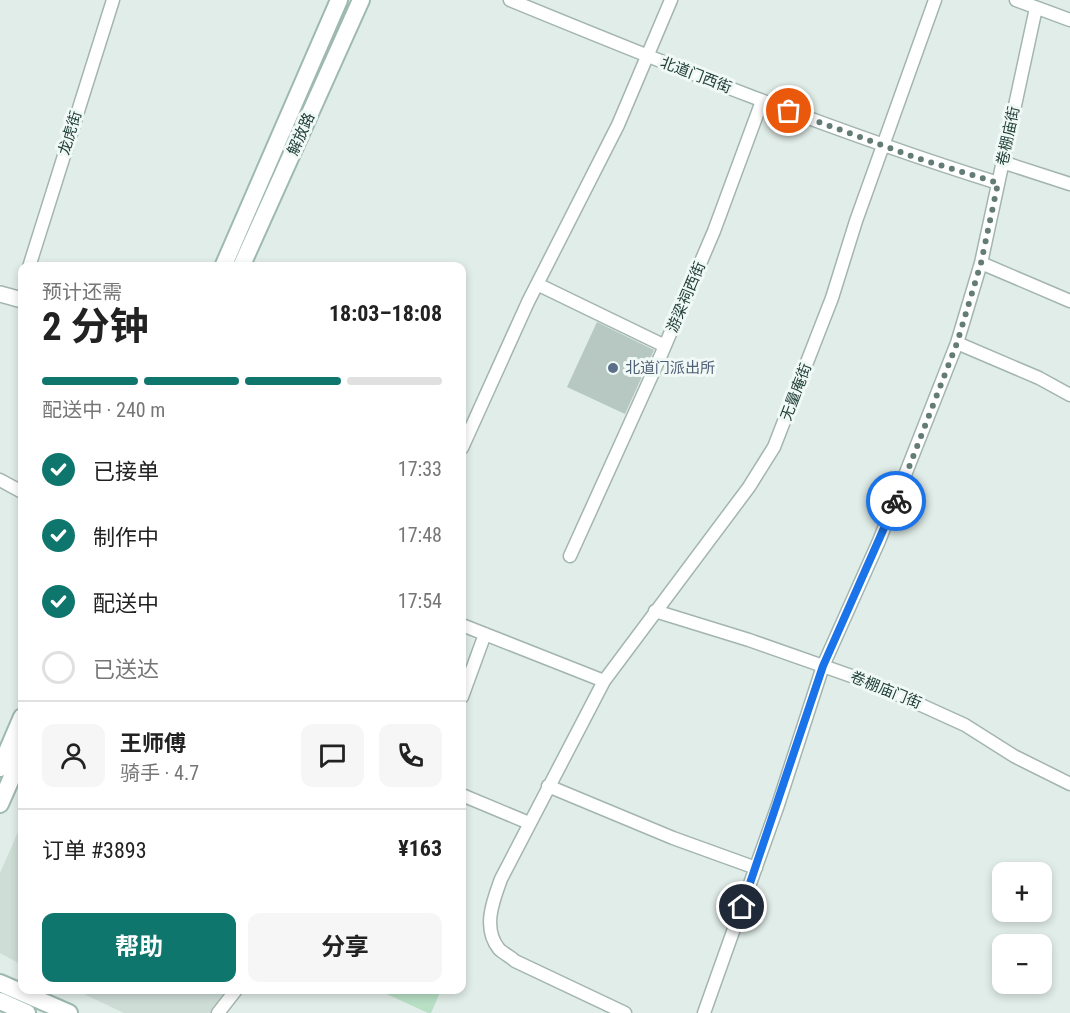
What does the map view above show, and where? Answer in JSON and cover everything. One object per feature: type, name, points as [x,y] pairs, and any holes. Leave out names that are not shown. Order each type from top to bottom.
[{"type":"main road","name":"解放路","points":[[224,262],[339,0]]},
{"type":"main road","name":"解放路","points":[[243,262],[361,0]]},
{"type":"main road","points":[[0,768],[18,726]]},
{"type":"main road","points":[[0,804],[18,763]]},
{"type":"main road","points":[[0,980],[18,991]]},
{"type":"main road","points":[[25,994],[69,1013]]},
{"type":"main road","points":[[0,1003],[22,1011]]},
{"type":"street","name":"龙虎街","points":[[31,262],[112,0]]},
{"type":"street","name":"北道门西街","points":[[510,0],[762,101],[884,146],[998,183]]},
{"type":"street","points":[[466,439],[537,284],[618,125],[671,0]]},
{"type":"street","name":"无量庵街","points":[[625,1013],[515,961],[499,949],[491,931],[490,910],[501,879],[604,681],[749,487],[774,447],[832,298],[856,221],[935,0]]},
{"type":"street","points":[[1016,0],[1070,20]]},
{"type":"street","name":"卷棚庙街","points":[[704,1013],[756,868],[823,666],[879,541],[957,343],[981,263],[1036,8]]},
{"type":"street","name":"游梁祠西街","points":[[570,556],[714,231],[762,101]]},
{"type":"street","points":[[1002,162],[1070,184]]},
{"type":"street","points":[[981,263],[1070,301]]},
{"type":"street","points":[[537,284],[665,346]]},
{"type":"street","points":[[0,294],[18,298]]},
{"type":"street","points":[[0,302],[18,300]]},
{"type":"street","points":[[957,343],[1039,378],[1070,395]]},
{"type":"street","points":[[0,480],[18,490]]},
{"type":"street","name":"卷棚庙门街","points":[[655,611],[823,666],[919,703],[965,725],[1014,756],[1070,784]]},
{"type":"street","points":[[466,627],[604,681]]},
{"type":"street","points":[[466,686],[485,634]]},
{"type":"street","points":[[548,786],[673,838],[756,868]]},
{"type":"street","points":[[466,797],[529,823]]},
{"type":"street","points":[[218,1013],[233,994]]},
{"type":"shaded area","points":[[18,832],[18,963],[0,953],[0,873]]},
{"type":"shaded area","points":[[84,994],[226,994],[211,1013],[124,1013]]},
{"type":"green space","points":[[387,994],[439,994],[431,1013]]},
{"type":"building","name":"北道门派出所","points":[[597,322],[654,350],[625,414],[567,387]]},
{"type":"way so far","points":[[789,111],[917,158],[998,183],[981,263],[957,343],[896,501]]},
{"type":"place","name":"北道门派出所","points":[[613,368]]},
{"type":"route","points":[[742,907],[823,666],[896,501]]}]
